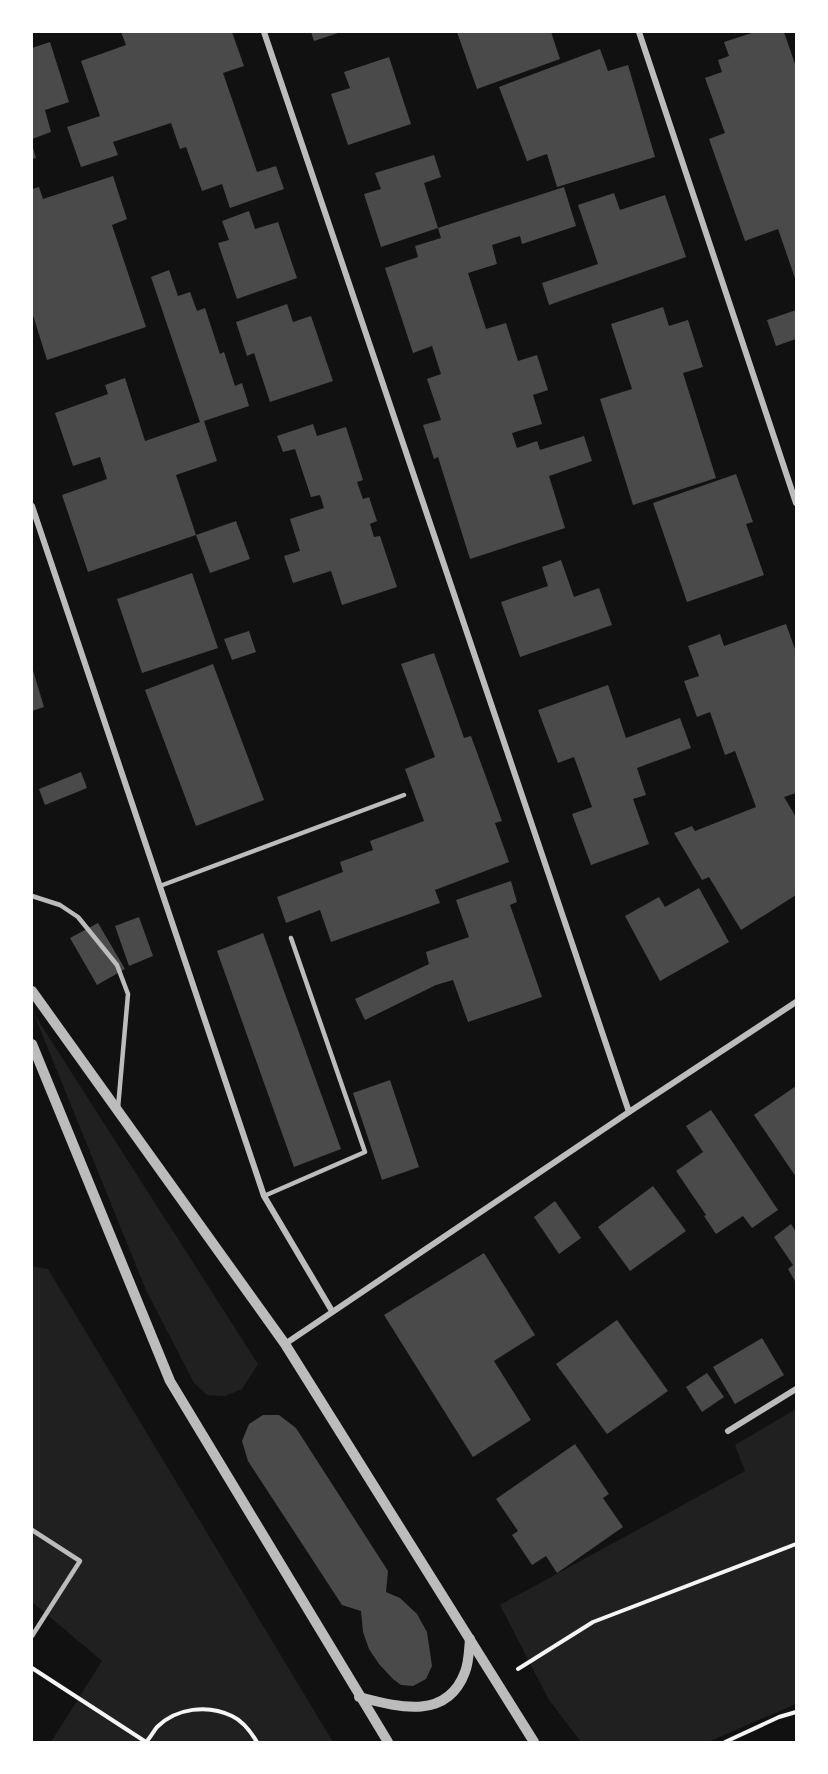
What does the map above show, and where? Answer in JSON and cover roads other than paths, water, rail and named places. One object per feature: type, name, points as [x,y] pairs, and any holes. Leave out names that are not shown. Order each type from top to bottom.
[{"type":"street","points":[[264,32],[628,1112]]},
{"type":"street","points":[[639,32],[796,503]]},
{"type":"street","points":[[32,506],[264,1196],[332,1311]]},
{"type":"street","points":[[32,991],[285,1344],[534,1743]]},
{"type":"street","points":[[285,1344],[628,1112],[796,1002]]},
{"type":"street","points":[[32,1044],[170,1382],[388,1743]]},
{"type":"street","points":[[728,1431],[796,1389]]},
{"type":"street","points":[[359,1697],[399,1707],[430,1707],[447,1698],[457,1687],[466,1671],[470,1639]]},
{"type":"lane","points":[[160,886],[404,795]]},
{"type":"lane","points":[[32,897],[60,905],[78,917],[117,965],[128,994],[118,1112]]},
{"type":"lane","points":[[264,1196],[365,1152],[291,938]]},
{"type":"lane","points":[[32,1530],[80,1561],[32,1636]]}]
